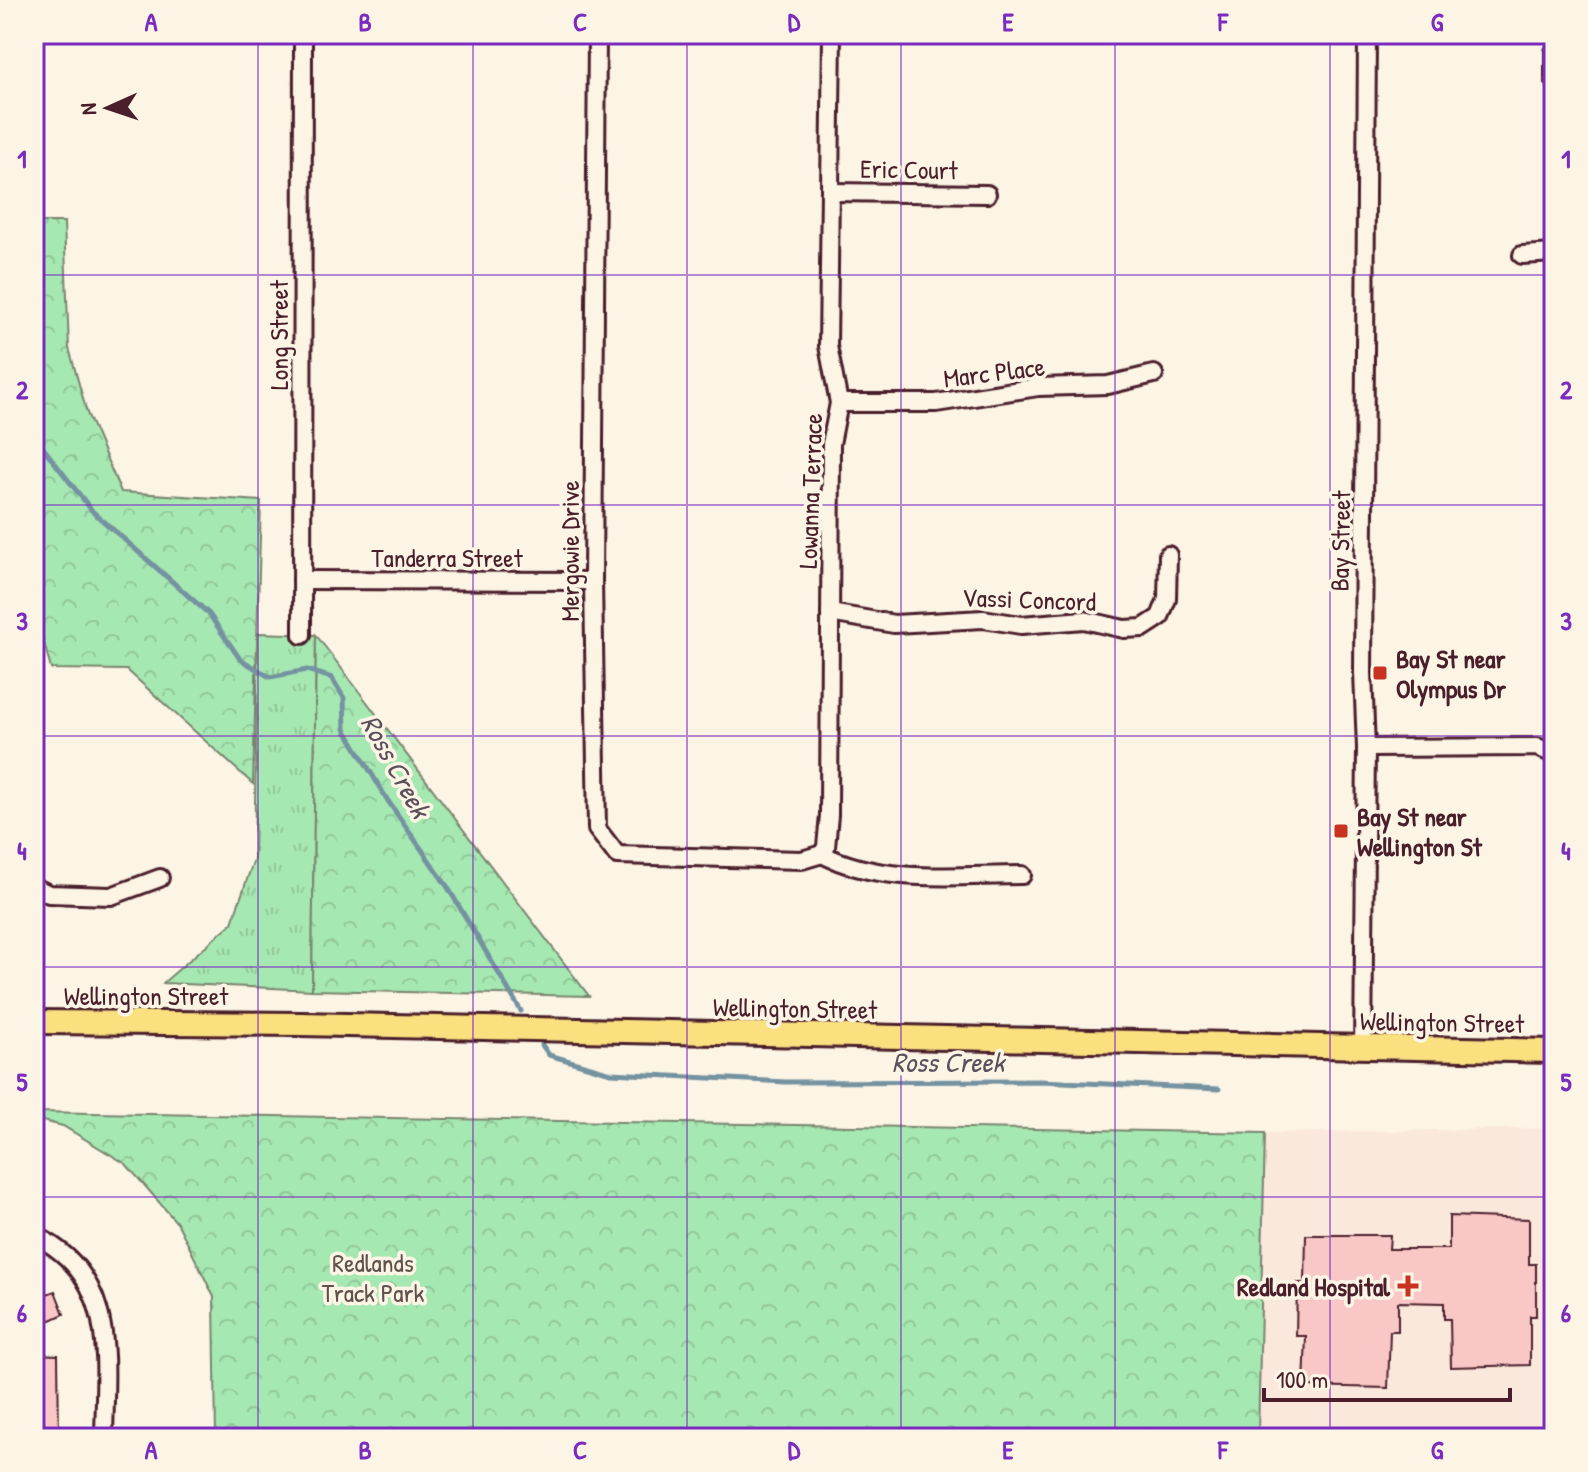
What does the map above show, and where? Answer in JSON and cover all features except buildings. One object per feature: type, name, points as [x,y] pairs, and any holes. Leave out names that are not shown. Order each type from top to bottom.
[{"type":"main road","name":"Wellington Street","points":[[34,1022],[301,1024],[1554,1051]]},
{"type":"street","name":"Long Street","points":[[302,635],[303,34]]},
{"type":"street","name":"Mergowie Drive","points":[[597,34],[593,581],[597,829],[617,855],[802,860],[822,854]]},
{"type":"street","name":"Lowanna Terrace","points":[[822,854],[826,847],[829,815],[831,444],[839,403],[828,346],[832,34]]},
{"type":"street","name":"Bay Street","points":[[1363,1049],[1367,34]]},
{"type":"street","points":[[1554,52],[1554,79]]},
{"type":"street","name":"Eric Court","points":[[831,192],[987,194]]},
{"type":"street","points":[[1522,255],[1554,252]]},
{"type":"street","name":"Marc Place","points":[[839,403],[936,403],[1038,387],[1108,385],[1154,374]]},
{"type":"street","name":"Vassi Concord","points":[[830,613],[894,624],[983,619],[1021,625],[1084,620],[1124,629],[1143,628],[1160,617],[1167,599],[1168,555]]},
{"type":"street","name":"Tanderra Street","points":[[302,580],[593,581]]},
{"type":"street","points":[[1366,748],[1537,747],[1554,754]]},
{"type":"street","points":[[822,854],[855,867],[912,875],[1022,875]]},
{"type":"street","points":[[34,887],[49,894],[111,896],[160,878]]},
{"type":"street","points":[[34,1235],[53,1244],[71,1260],[83,1274],[99,1306],[106,1339],[104,1438]]},
{"type":"shaded area","name":"Redland Hospital","points":[[1554,1128],[1554,1438],[1258,1438],[1265,1133]]},
{"type":"green space","points":[[34,222],[64,222],[69,348],[87,413],[121,492],[261,501],[253,784],[127,670],[51,669],[34,605]]},
{"type":"green space","points":[[258,633],[316,635],[312,990],[163,983],[232,923],[254,859]]},
{"type":"green space","points":[[316,635],[345,673],[589,996],[312,990]]},
{"type":"green space","name":"Redlands Track Park","points":[[34,1112],[1265,1133],[1258,1438],[216,1438],[214,1297],[178,1224],[126,1164],[63,1126],[34,1119]]},
{"type":"waterway","name":"Ross Creek","points":[[34,436],[93,512],[209,614],[240,659],[270,677],[307,670],[332,678],[344,698],[345,729],[388,801],[447,886],[521,1011]]},
{"type":"waterway","name":"Ross Creek","points":[[542,1045],[549,1055],[611,1073],[786,1082],[1040,1081],[1219,1089]]},
{"type":"place","name":"Bay St near Olympus Dr","points":[[1380,673]]},
{"type":"place","name":"Bay St near Wellington St","points":[[1341,831]]},
{"type":"place","name":"Redland Hospital","points":[[1408,1286]]}]
